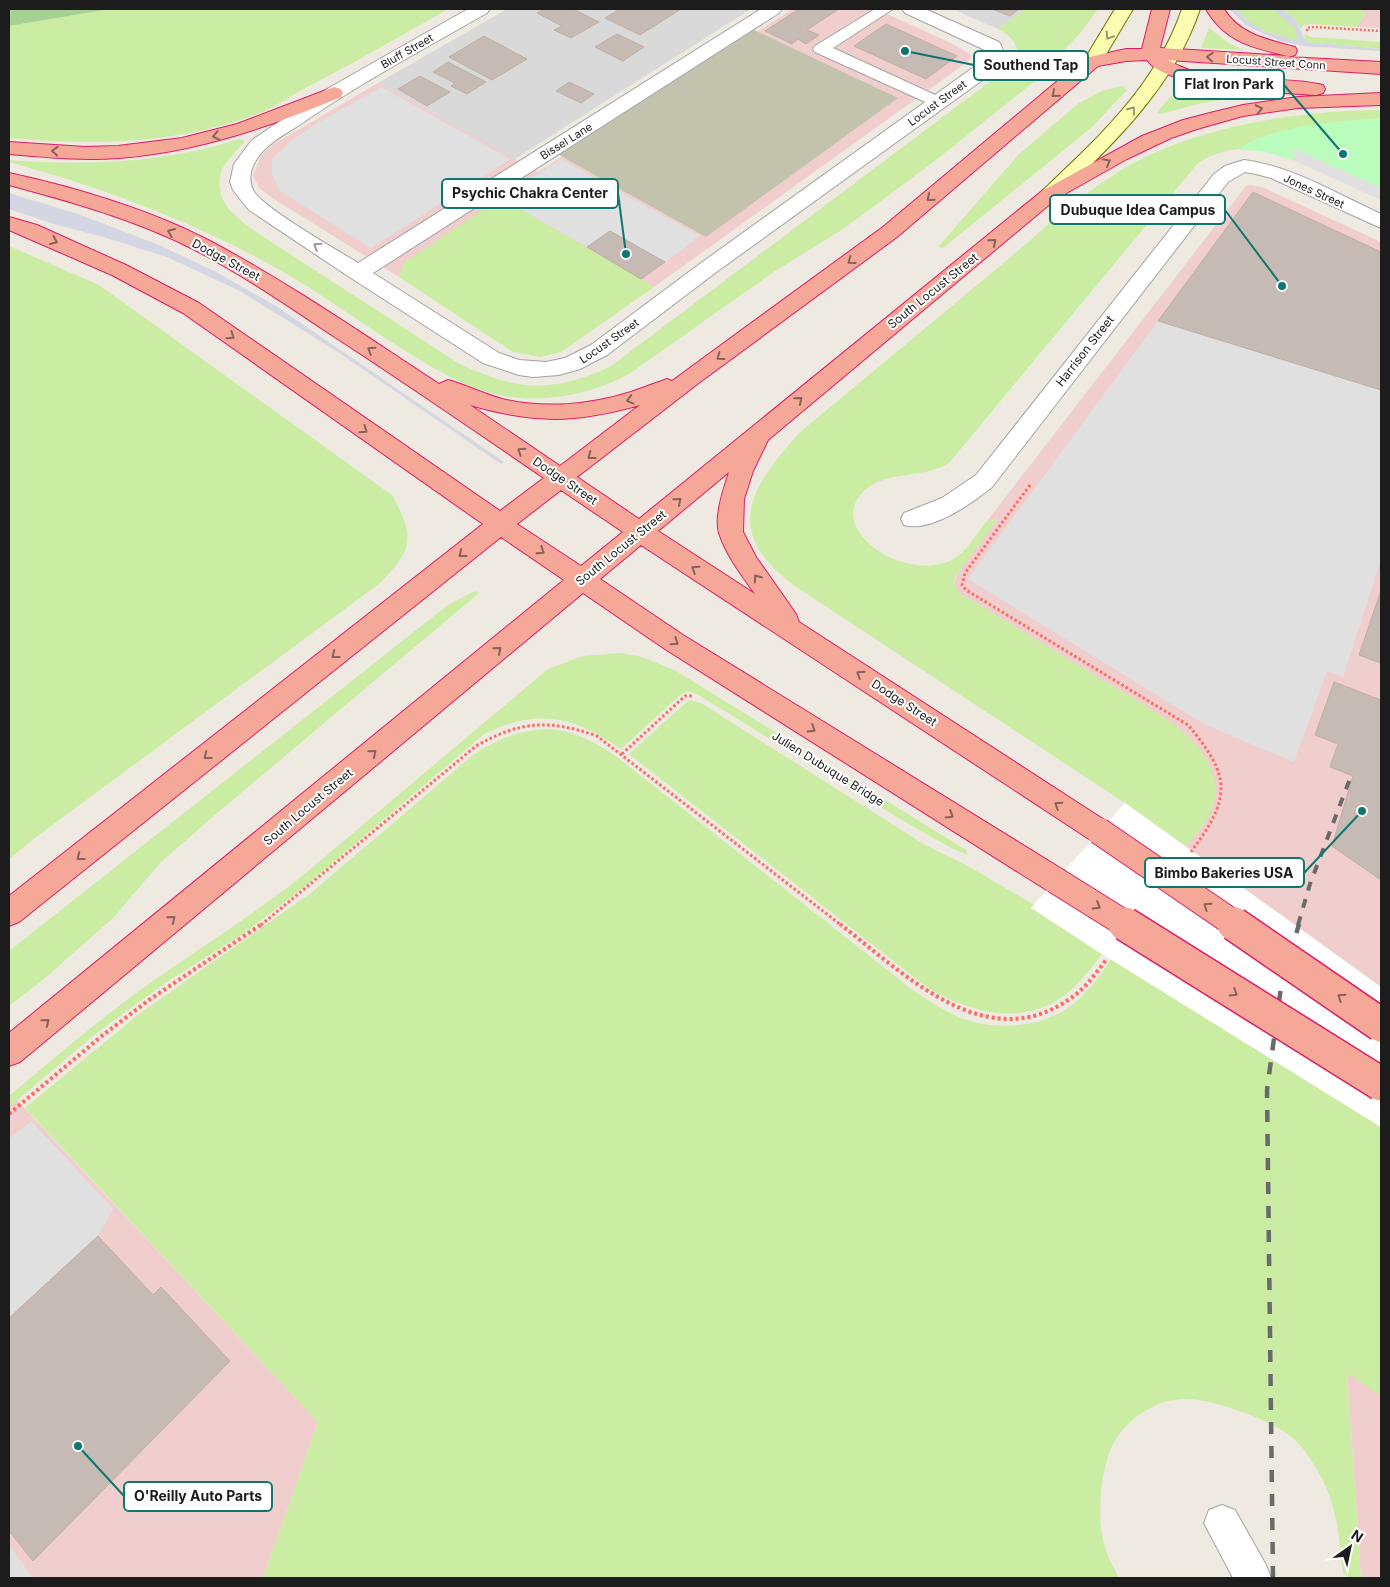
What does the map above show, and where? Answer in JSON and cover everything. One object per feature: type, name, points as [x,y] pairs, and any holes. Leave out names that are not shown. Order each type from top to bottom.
[{"type":"highway","points":[[1161,9],[1150,47],[1178,72],[1220,81],[1381,94]]},
{"type":"highway","points":[[1215,9],[1218,17],[1234,32],[1258,44],[1290,51],[1381,58]]},
{"type":"highway","name":"Locust Street Conn","points":[[1092,62],[1126,55],[1381,68]]},
{"type":"highway","points":[[9,913],[500,524],[692,378],[890,232],[1092,62]]},
{"type":"highway","points":[[9,148],[84,153],[122,152],[170,146],[221,136],[287,114],[334,92]]},
{"type":"highway","points":[[1049,195],[1125,152],[1165,134],[1214,118],[1272,106],[1333,99],[1381,99]]},
{"type":"highway","name":"Dodge Street","points":[[9,179],[87,200],[150,223],[201,245],[263,280],[392,363],[641,533],[1099,831],[1381,1025]]},
{"type":"highway","name":"South Locust Street","points":[[9,1052],[1049,195]]},
{"type":"highway","points":[[9,224],[30,230],[119,270],[191,308],[500,524],[723,674],[1381,1084]]},
{"type":"highway","points":[[392,363],[466,397],[512,410],[544,413],[608,406],[645,396],[692,378]]},
{"type":"highway","points":[[762,431],[742,471],[732,499],[731,532],[746,562],[795,632]]},
{"type":"main road","points":[[1092,62],[1124,9]]},
{"type":"main road","name":"South Locust Street","points":[[1049,195],[1115,130],[1147,92],[1163,58],[1176,48],[1191,9]]},
{"type":"street","name":"Bluff Street","points":[[334,92],[481,9]]},
{"type":"street","name":"Bissel Lane","points":[[358,273],[773,9]]},
{"type":"street","name":"Locust Street","points":[[334,92],[259,144],[250,153],[240,178],[243,193],[253,204],[491,358],[509,366],[532,370],[560,369],[583,361],[600,350],[708,268],[994,60],[994,49],[986,43],[911,9]]},
{"type":"street","name":"Jones Street","points":[[1244,166],[1278,174],[1381,222]]},
{"type":"street","name":"Harrison Street","points":[[913,519],[937,512],[964,498],[984,481],[1221,178],[1232,170],[1244,166]]},
{"type":"street","points":[[1222,1523],[1253,1578]]},
{"type":"lane","points":[[885,9],[821,49],[938,102]]},
{"type":"path","points":[[1309,33],[1306,30],[1310,27],[1381,31]]},
{"type":"path","points":[[1030,485],[965,573],[962,585],[966,590],[1188,725],[1206,744],[1222,777],[1223,796],[1206,834],[1188,857]]},
{"type":"path","points":[[622,754],[685,696],[698,697]]},
{"type":"path","points":[[9,1114],[103,1035],[149,1000],[261,925],[369,837],[455,762],[498,732],[541,722],[561,724],[597,736],[930,994],[951,1007],[1009,1021],[1049,1012],[1081,991],[1109,956]]},
{"type":"shaded area","points":[[507,9],[751,9],[513,160],[378,83]]},
{"type":"shaded area","points":[[793,9],[876,9],[949,42],[970,54],[971,58],[654,287],[641,279],[404,263],[399,277],[274,199],[259,188],[253,175],[261,156],[272,145],[378,83],[538,172]]},
{"type":"shaded area","points":[[952,9],[1026,9],[998,29]]},
{"type":"shaded area","points":[[1229,9],[1237,9],[1247,20],[1266,32],[1299,41],[1294,27],[1273,9],[1282,9],[1295,19],[1306,42],[1381,49],[1381,51],[1304,46],[1280,41],[1247,26]]},
{"type":"shaded area","points":[[1356,9],[1381,9],[1381,28],[1357,27],[1366,13]]},
{"type":"shaded area","points":[[754,30],[898,98],[706,237],[559,155]]},
{"type":"shaded area","points":[[381,87],[510,159],[371,248],[280,191],[272,175],[272,159],[291,141],[316,124]]},
{"type":"shaded area","points":[[1293,148],[1381,188],[1381,200],[1293,160]]},
{"type":"shaded area","points":[[561,159],[700,236],[665,262],[610,231],[587,247],[501,198]]},
{"type":"shaded area","points":[[1246,186],[1262,187],[1381,242],[1381,987],[1186,846],[1202,827],[1210,812],[1165,718],[961,594],[956,589],[954,583],[959,570],[997,520],[987,521]]},
{"type":"shaded area","points":[[9,193],[78,214],[159,245],[216,272],[276,306],[504,462],[501,464],[341,354],[240,291],[167,257],[9,209]]},
{"type":"shaded area","points":[[1158,321],[1381,390],[1381,560],[1343,677],[1327,671],[1294,762],[1204,724],[968,579]]},
{"type":"shaded area","points":[[11,1094],[318,1422],[263,1578],[9,1578],[9,1096]]},
{"type":"shaded area","points":[[31,1121],[113,1209],[98,1236],[9,1318],[9,1139]]},
{"type":"shaded area","points":[[1347,1372],[1381,1396],[1381,1578],[1361,1578]]},
{"type":"shaded area","points":[[9,1545],[33,1578],[9,1578]]},
{"type":"green space","points":[[9,9],[110,9],[9,26]]},
{"type":"green space","points":[[110,9],[448,9],[269,109],[225,125],[164,137],[103,142],[9,138],[9,26]]},
{"type":"green space","points":[[1026,9],[1098,9],[1080,33],[1040,77],[932,163],[843,229],[775,271],[629,374],[593,389],[556,397],[517,398],[498,395],[468,385],[446,375],[381,336],[293,278],[214,236],[113,194],[9,162],[9,160],[67,163],[125,161],[183,153],[239,139],[245,141],[221,172],[221,194],[224,202],[237,217],[262,236],[458,363],[516,384],[552,385],[590,375],[611,366],[1012,65],[1018,51],[1010,37],[998,29]]},
{"type":"green space","points":[[1237,9],[1273,9],[1294,27],[1299,41],[1282,37],[1257,27]]},
{"type":"green space","points":[[1282,9],[1356,9],[1366,12],[1357,27],[1310,24],[1303,25],[1301,29],[1295,19]]},
{"type":"green space","points":[[1209,28],[1230,44],[1244,50],[1201,48]]},
{"type":"green space","points":[[1304,34],[1312,37],[1381,42],[1381,49],[1306,42]]},
{"type":"green space","points":[[1122,86],[1127,90],[1092,127],[943,248],[938,247],[1019,154],[1079,103],[1102,91]]},
{"type":"green space","points":[[1178,89],[1248,93],[1248,95],[1197,104],[1161,114],[1157,112]]},
{"type":"green space","points":[[1381,110],[1381,188],[1293,148],[1293,160],[1268,152],[1245,149],[1222,152],[1198,163],[949,463],[929,471],[885,479],[875,483],[866,489],[855,504],[854,520],[862,536],[876,549],[894,559],[915,565],[936,565],[955,558],[968,546],[987,521],[997,520],[955,577],[956,589],[961,594],[1165,718],[1193,741],[1208,761],[1215,784],[1215,796],[1208,817],[1186,846],[1125,803],[795,586],[772,566],[758,547],[751,529],[751,510],[757,492],[767,473],[781,453],[799,433],[1059,215],[1109,178],[1145,157],[1173,145],[1231,127],[1291,116]]},
{"type":"green space","points":[[1381,118],[1381,188],[1293,148],[1293,160],[1266,152],[1239,149],[1252,141],[1287,130],[1348,120]]},
{"type":"green space","points":[[501,198],[654,287],[561,352],[540,357],[513,352],[399,277],[403,263]]},
{"type":"green space","points":[[9,246],[99,285],[393,496],[405,522],[407,542],[405,551],[399,561],[380,583],[36,837],[9,859]]},
{"type":"green space","points":[[475,591],[479,593],[160,863],[113,918],[45,978],[9,1006],[9,951],[448,605]]},
{"type":"green space","points":[[621,653],[642,657],[676,671],[966,850],[968,855],[953,849],[900,819],[697,694],[688,691],[680,695],[621,749],[587,729],[571,723],[555,719],[521,721],[484,734],[309,883],[247,931],[165,983],[94,1035],[9,1107],[9,1096],[73,1042],[139,991],[261,907],[301,877],[548,669],[583,656]]},
{"type":"green space","points":[[689,700],[701,703],[925,845],[968,866],[1034,905],[1032,908],[1102,954],[1084,977],[1063,996],[1055,1002],[1031,1011],[1000,1013],[985,1011],[955,1002],[928,988],[629,754]]},
{"type":"green space","points":[[551,729],[585,739],[617,757],[914,991],[937,1006],[961,1018],[977,1023],[1010,1026],[1043,1020],[1073,1004],[1092,985],[1111,959],[1381,1127],[1381,1396],[1347,1373],[1361,1578],[1349,1578],[1343,1573],[1338,1529],[1330,1497],[1317,1469],[1295,1440],[1278,1428],[1251,1415],[1214,1403],[1182,1399],[1161,1403],[1132,1420],[1117,1437],[1108,1457],[1102,1482],[1100,1510],[1102,1536],[1106,1551],[1119,1578],[263,1578],[318,1422],[25,1108],[139,1014],[311,893],[473,755],[492,744],[519,733]]},
{"type":"pier","points":[[1125,803],[1381,987],[1381,1127],[1031,908]]},
{"type":"building","points":[[544,9],[573,9],[599,22],[571,38],[554,30],[562,26],[537,13]]},
{"type":"building","points":[[620,9],[681,9],[640,35],[605,18]]},
{"type":"building","points":[[799,9],[839,9],[807,30],[819,35],[806,44],[798,39],[792,44],[765,31]]},
{"type":"building","points":[[992,9],[1019,9],[1010,16]]},
{"type":"building","points":[[886,24],[957,56],[926,79],[854,46]]},
{"type":"building","points":[[617,34],[644,47],[623,61],[595,47]]},
{"type":"building","points":[[484,36],[527,59],[492,80],[449,57]]},
{"type":"building","points":[[448,62],[486,82],[467,94],[451,86],[455,83],[433,72]]},
{"type":"building","points":[[420,76],[450,92],[427,106],[398,89]]},
{"type":"building","points":[[569,82],[594,94],[581,103],[556,91]]},
{"type":"building","points":[[1253,192],[1381,252],[1381,390],[1158,321]]},
{"type":"building","points":[[610,231],[665,262],[641,279],[587,247]]},
{"type":"building","points":[[1381,590],[1381,663],[1359,655]]},
{"type":"building","points":[[1334,682],[1381,700],[1381,880],[1332,846],[1353,776],[1330,767],[1338,744],[1315,735]]},
{"type":"building","points":[[98,1236],[153,1295],[161,1287],[230,1361],[33,1561],[9,1531],[9,1318]]},
{"type":"railway","points":[[1298,925],[1310,884],[1351,776]]},
{"type":"railway","points":[[1273,1578],[1267,1090],[1281,987],[1299,924]]},
{"type":"place","name":"Southend Tap","points":[[905,51]]},
{"type":"place","name":"Flat Iron Park","points":[[1343,154]]},
{"type":"place","name":"Psychic Chakra Center","points":[[626,254]]},
{"type":"place","name":"Dubuque Idea Campus","points":[[1282,286]]},
{"type":"place","name":"Bimbo Bakeries USA","points":[[1362,811]]},
{"type":"place","name":"O'Reilly Auto Parts","points":[[78,1446]]}]
